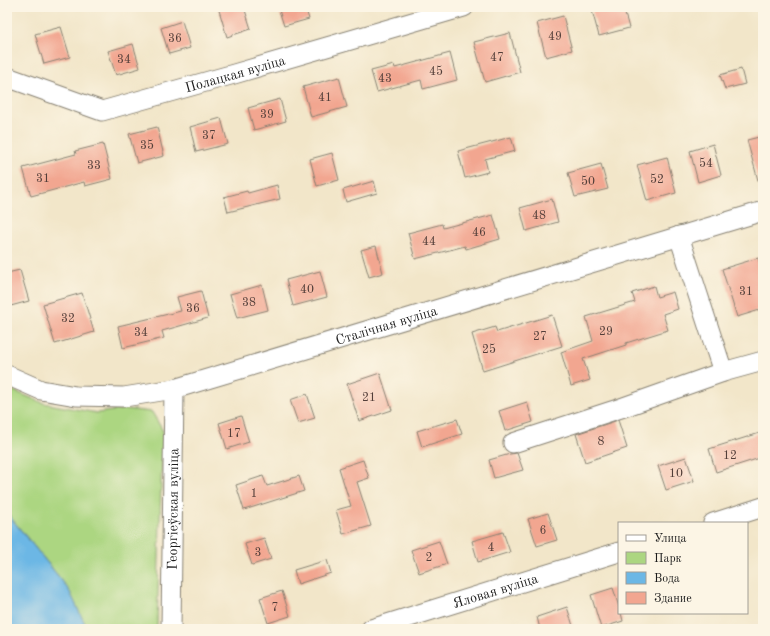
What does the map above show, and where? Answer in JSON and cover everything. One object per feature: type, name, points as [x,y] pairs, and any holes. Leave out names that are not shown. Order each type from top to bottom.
[{"type":"street","name":"Полацкая вуліца","points":[[7,77],[102,111],[464,7]]},
{"type":"street","name":"Сталічная вуліца","points":[[7,375],[41,390],[76,396],[124,397],[174,389],[763,211]]},
{"type":"street","points":[[679,236],[723,372]]},
{"type":"street","points":[[513,443],[621,408],[723,372],[763,361]]},
{"type":"street","name":"Георгіеўская вуліца","points":[[171,629],[174,389]]},
{"type":"street","points":[[716,522],[763,507]]},
{"type":"street","name":"Яловая вуліца","points":[[371,629],[618,552]]},
{"type":"green space","points":[[7,388],[43,403],[97,413],[126,409],[152,412],[163,431],[157,629],[90,629],[84,622],[63,582],[7,513]]},
{"type":"water","points":[[7,513],[63,582],[70,592],[84,622],[90,629],[7,629]]},
{"type":"building","points":[[218,7],[244,7],[251,29],[227,37]]},
{"type":"building","points":[[278,7],[305,7],[309,19],[284,26]]},
{"type":"building","points":[[591,7],[623,7],[629,28],[599,36]]},
{"type":"building","points":[[563,16],[572,50],[546,57],[537,23]]},
{"type":"building","points":[[182,21],[190,48],[169,54],[161,28]]},
{"type":"building","points":[[61,27],[70,57],[44,64],[35,34]]},
{"type":"building","points":[[510,33],[520,72],[485,82],[474,42]]},
{"type":"building","points":[[133,44],[140,68],[116,75],[108,51]]},
{"type":"building","points":[[450,53],[457,80],[423,89],[421,80],[377,92],[371,71],[394,65],[395,68]]},
{"type":"building","points":[[741,69],[745,84],[725,89],[720,75]]},
{"type":"building","points":[[339,77],[347,107],[311,117],[303,87]]},
{"type":"building","points":[[280,99],[286,121],[254,130],[248,108]]},
{"type":"building","points":[[221,118],[228,144],[196,152],[190,127]]},
{"type":"building","points":[[157,127],[164,156],[137,163],[129,134]]},
{"type":"building","points":[[763,136],[763,184],[759,184],[747,140]]},
{"type":"building","points":[[511,137],[515,151],[485,159],[488,172],[465,178],[458,151]]},
{"type":"building","points":[[103,144],[112,179],[85,186],[84,182],[31,196],[23,168],[76,154],[75,151]]},
{"type":"building","points":[[713,144],[721,175],[698,182],[690,151]]},
{"type":"building","points":[[332,153],[339,180],[317,186],[310,159]]},
{"type":"building","points":[[667,157],[676,193],[647,201],[637,165]]},
{"type":"building","points":[[601,164],[608,189],[575,197],[568,173]]},
{"type":"building","points":[[374,181],[377,193],[346,202],[343,190]]},
{"type":"building","points":[[277,185],[280,199],[228,212],[224,197],[247,191],[248,193]]},
{"type":"building","points":[[552,199],[558,222],[526,231],[520,208]]},
{"type":"building","points":[[493,215],[500,239],[466,249],[465,246],[415,259],[408,233],[442,224],[443,228]]},
{"type":"building","points":[[376,246],[383,273],[369,277],[361,250]]},
{"type":"building","points":[[758,258],[763,273],[763,309],[737,317],[722,269]]},
{"type":"building","points":[[20,270],[29,301],[7,307],[7,273]]},
{"type":"building","points":[[320,271],[327,297],[293,306],[286,280]]},
{"type":"building","points":[[262,285],[268,310],[237,318],[230,294]]},
{"type":"building","points":[[654,286],[657,297],[673,292],[678,309],[663,314],[668,330],[626,343],[626,345],[583,359],[590,380],[571,386],[561,352],[593,341],[586,317],[635,302],[632,293]]},
{"type":"building","points":[[201,291],[208,318],[162,331],[164,338],[123,348],[118,326],[181,311],[177,297]]},
{"type":"building","points":[[82,293],[94,332],[55,344],[43,304]]},
{"type":"building","points":[[552,315],[562,346],[483,371],[472,334],[495,327],[497,332]]},
{"type":"building","points":[[380,373],[392,410],[359,421],[347,384]]},
{"type":"building","points":[[307,394],[315,418],[298,423],[290,400]]},
{"type":"building","points":[[527,402],[533,422],[505,431],[499,411]]},
{"type":"building","points":[[241,416],[249,442],[227,449],[219,423]]},
{"type":"building","points":[[457,419],[462,434],[422,447],[417,431]]},
{"type":"building","points":[[618,420],[627,448],[585,462],[576,434]]},
{"type":"building","points":[[763,432],[763,457],[716,472],[709,449]]},
{"type":"building","points":[[517,453],[523,470],[494,478],[489,460]]},
{"type":"building","points":[[686,457],[694,481],[666,490],[658,466]]},
{"type":"building","points":[[363,460],[369,478],[357,482],[371,526],[343,534],[336,510],[351,506],[339,468]]},
{"type":"building","points":[[263,476],[267,486],[299,476],[304,491],[244,510],[236,485]]},
{"type":"building","points":[[548,513],[557,540],[537,546],[528,519]]},
{"type":"building","points":[[503,532],[510,552],[478,562],[472,541]]},
{"type":"building","points":[[264,538],[271,559],[252,565],[245,544]]},
{"type":"building","points":[[439,541],[447,564],[419,573],[411,550]]},
{"type":"building","points":[[327,560],[331,573],[298,584],[294,570]]},
{"type":"building","points":[[613,588],[618,604],[618,614],[621,614],[623,621],[601,628],[591,595]]},
{"type":"building","points":[[282,591],[290,616],[268,623],[260,598]]},
{"type":"building","points":[[567,607],[574,629],[540,629],[537,617]]}]
